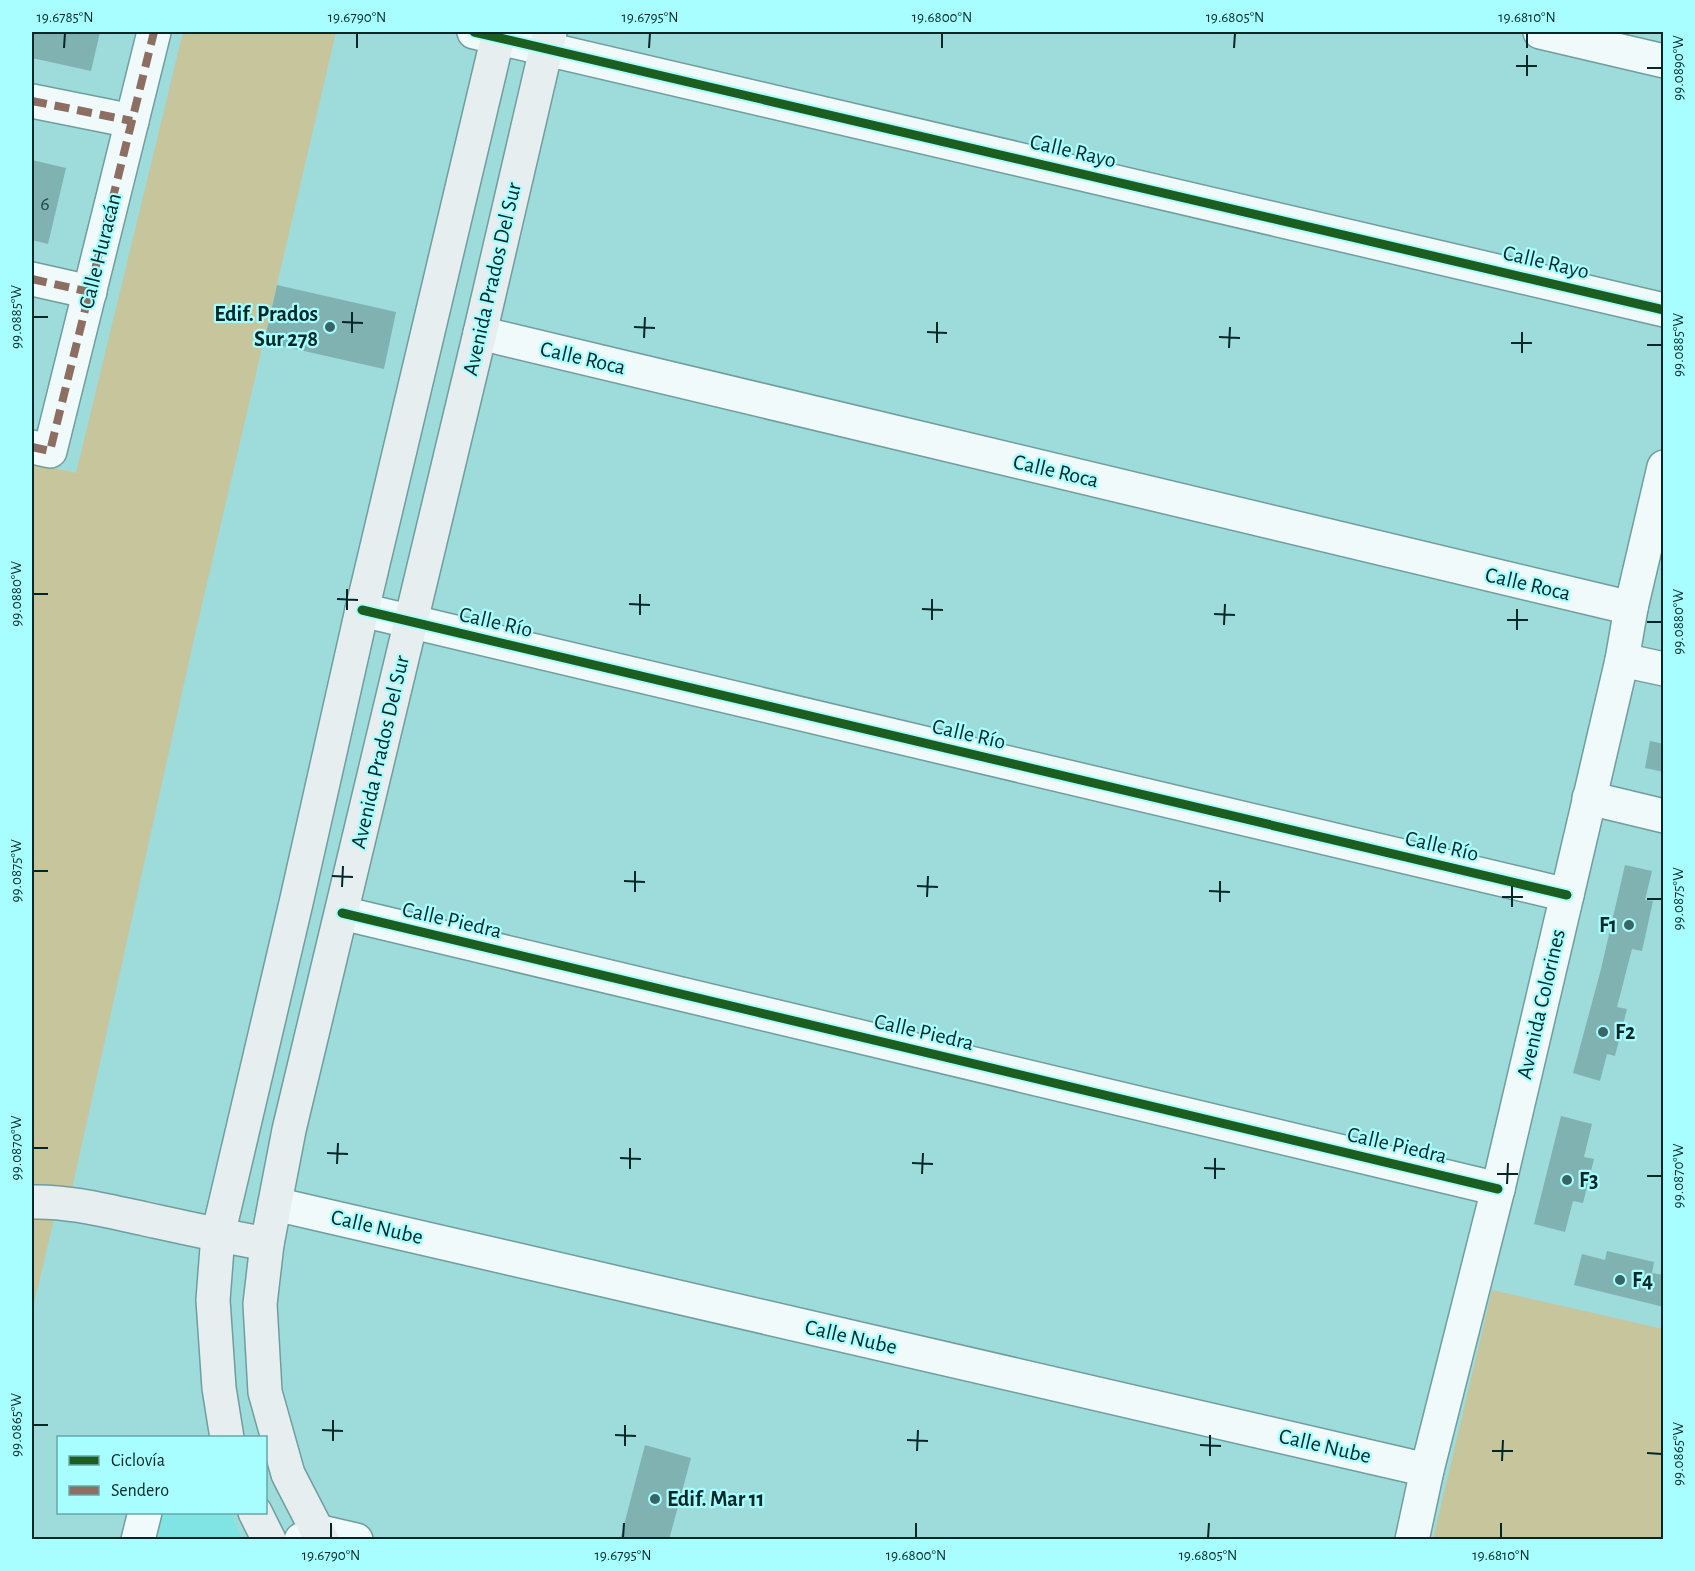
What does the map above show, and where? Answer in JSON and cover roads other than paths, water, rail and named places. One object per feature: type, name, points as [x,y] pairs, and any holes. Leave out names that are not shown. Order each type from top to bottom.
[{"type":"main road","points":[[227,1436],[219,1388],[213,1300],[218,1235],[296,903],[490,33]]},
{"type":"main road","name":"Avenida Prados Del Sur","points":[[313,1537],[288,1474],[265,1392],[260,1304],[267,1244],[290,1130],[548,40]]},
{"type":"main road","points":[[32,1202],[82,1205],[267,1244]]},
{"type":"main road","points":[[256,1514],[268,1539]]},
{"type":"street","name":"Calle Huracán","points":[[32,447],[50,451],[154,32]]},
{"type":"street","points":[[1540,32],[1664,61]]},
{"type":"street","name":"Calle Rayo","points":[[490,33],[548,40],[1664,310]]},
{"type":"street","points":[[32,101],[132,121]]},
{"type":"street","points":[[32,279],[90,292]]},
{"type":"street","name":"Calle Roca","points":[[480,333],[1631,608]]},
{"type":"street","name":"Avenida Colorines","points":[[1412,1539],[1567,896],[1664,467]]},
{"type":"street","name":"Calle Río","points":[[362,610],[1567,896]]},
{"type":"street","points":[[1622,660],[1664,669]]},
{"type":"street","points":[[1589,798],[1664,816]]},
{"type":"street","name":"Calle Piedra","points":[[342,914],[1498,1189]]},
{"type":"street","name":"Calle Nube","points":[[275,1204],[1427,1470]]},
{"type":"street","points":[[138,1539],[144,1514]]},
{"type":"street","points":[[313,1537],[356,1539]]},
{"type":"place","name":"Edif. Prados Sur 278","points":[[330,327]]},
{"type":"place","name":"F1","points":[[1629,925]]},
{"type":"place","name":"F2","points":[[1603,1032]]},
{"type":"place","name":"F3","points":[[1567,1180]]},
{"type":"place","name":"F4","points":[[1620,1280]]},
{"type":"place","name":"Edif. Mar 11","points":[[655,1499]]}]
